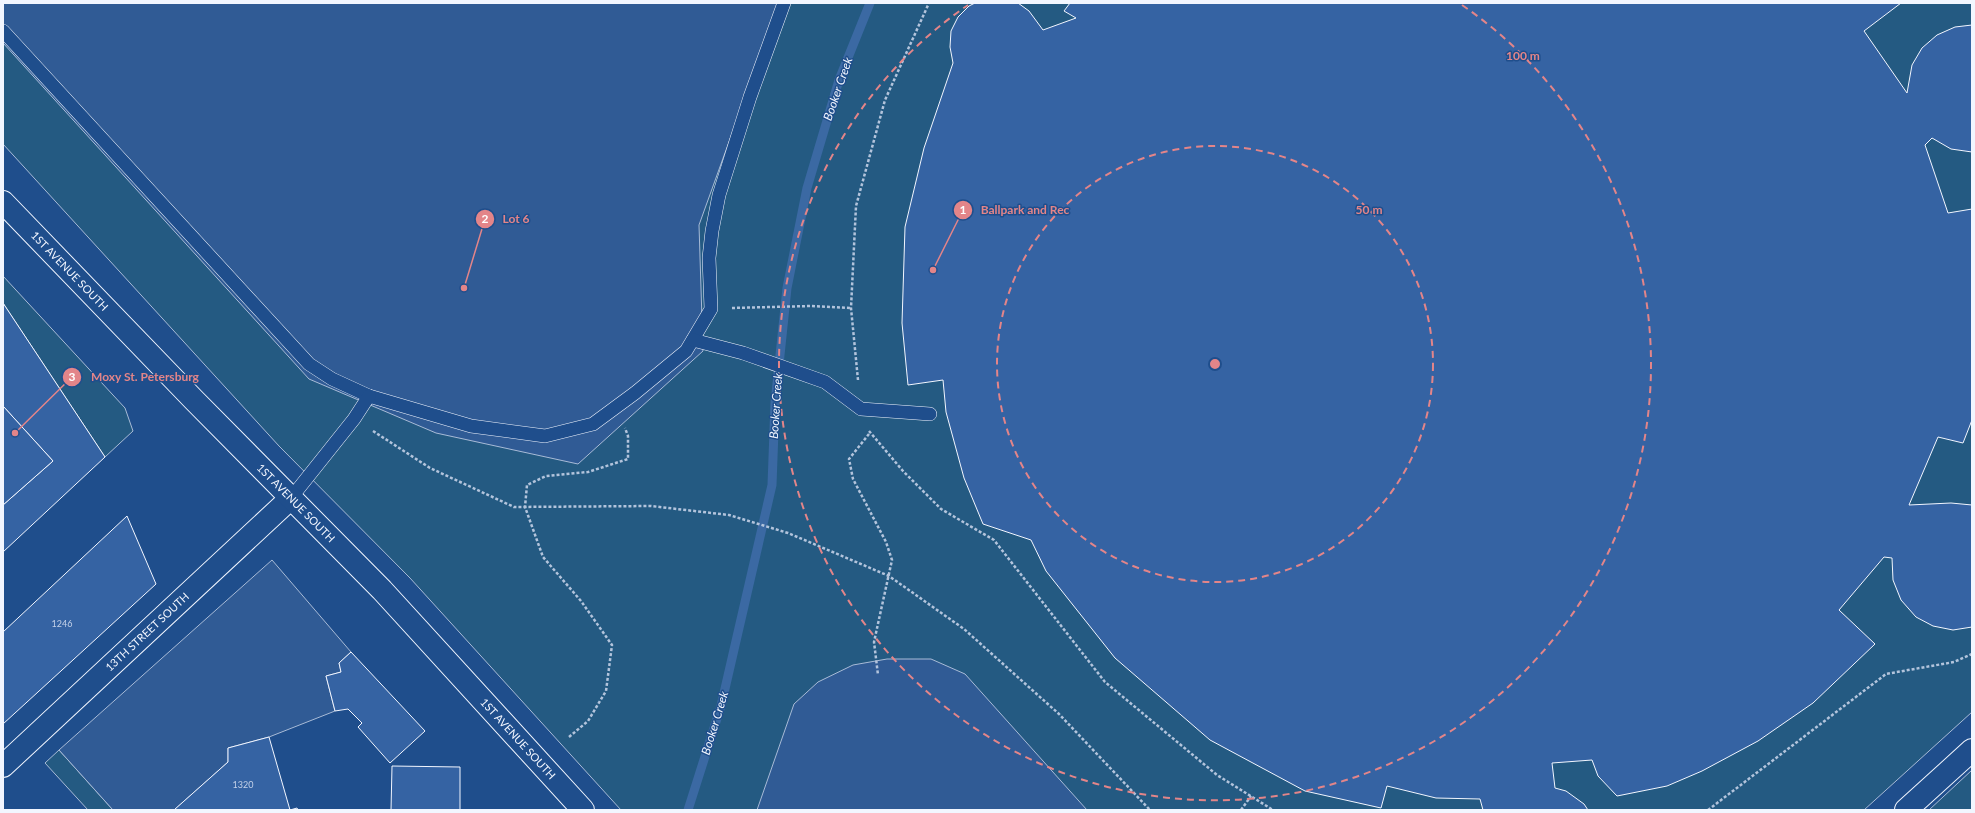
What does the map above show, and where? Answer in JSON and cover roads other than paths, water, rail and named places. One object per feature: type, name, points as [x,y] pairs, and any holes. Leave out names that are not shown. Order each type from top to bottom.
[{"type":"main road","name":"1ST AVENUE SOUTH","points":[[3,202],[194,400],[382,590],[582,810]]},
{"type":"main road","name":"13TH STREET SOUTH","points":[[3,766],[291,498]]},
{"type":"main road","points":[[1906,810],[1972,750]]},
{"type":"lane","points":[[3,31],[309,364],[332,379],[368,396],[472,426],[545,436],[593,424],[617,406],[686,351],[711,309],[709,258],[712,231],[719,195],[750,97],[784,3]]},
{"type":"lane","points":[[693,340],[742,353],[825,382],[861,409],[930,414]]},
{"type":"lane","points":[[291,498],[354,419],[368,396]]},
{"type":"waterway","name":"Booker Creek","points":[[688,810],[721,706],[772,485],[775,403],[787,288],[807,188],[839,80],[870,3]]},
{"type":"place","name":"Ballpark and Rec","points":[[933,270]]},
{"type":"place","name":"Lot 6","points":[[464,288]]},
{"type":"place","name":"Moxy St. Petersburg","points":[[15,433]]}]
